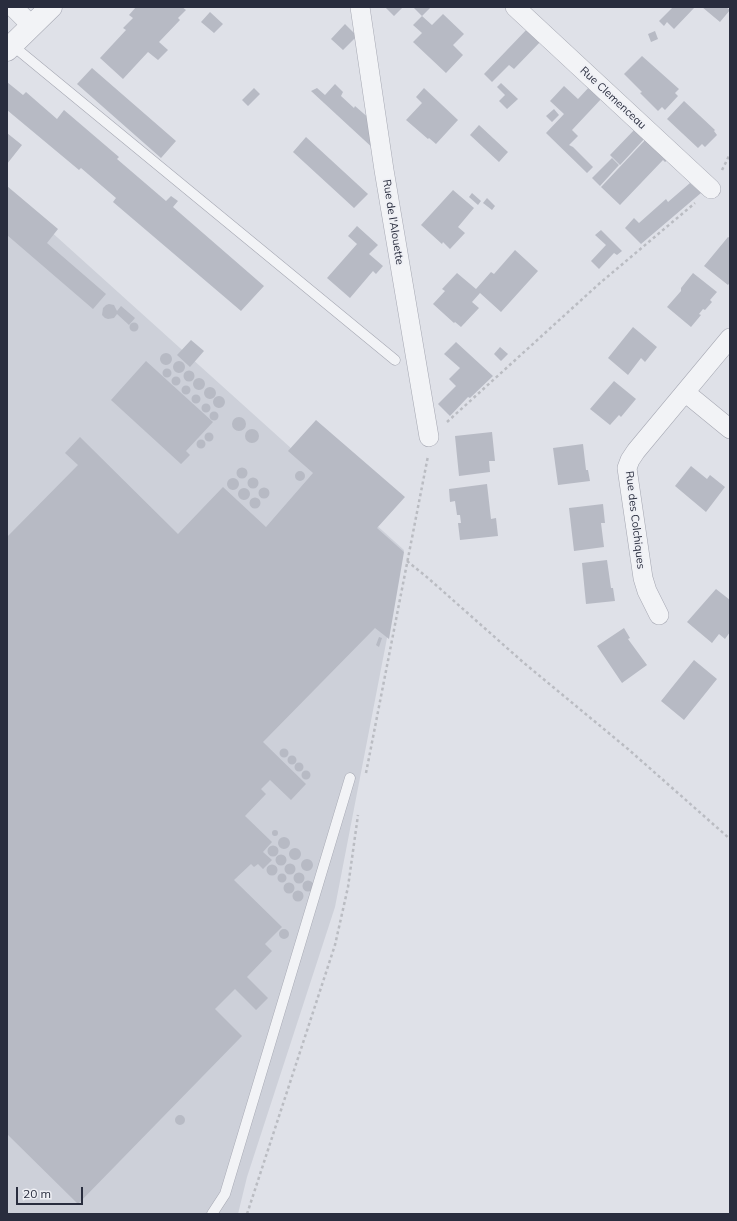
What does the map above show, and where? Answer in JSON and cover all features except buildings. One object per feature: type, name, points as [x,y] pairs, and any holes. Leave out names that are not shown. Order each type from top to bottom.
[{"type":"street","points":[[13,7],[32,26]]},
{"type":"street","points":[[10,47],[51,7]]},
{"type":"street","name":"Rue de l'Alouette","points":[[360,7],[384,170],[429,437]]},
{"type":"street","name":"Rue Clemenceau","points":[[515,7],[711,189]]},
{"type":"street","name":"Rue des Colchiques","points":[[659,615],[648,591],[642,572],[627,468],[636,451],[686,393],[730,338]]},
{"type":"street","points":[[686,393],[730,430]]},
{"type":"lane","points":[[10,47],[395,360]]},
{"type":"lane","points":[[212,1214],[225,1194],[350,778]]},
{"type":"path","points":[[429,437],[600,283],[711,189],[730,154]]},
{"type":"path","points":[[407,561],[524,664],[628,749],[730,839]]},
{"type":"shaded area","points":[[7,192],[404,550],[335,907],[247,1177],[238,1214],[7,1214]]}]
